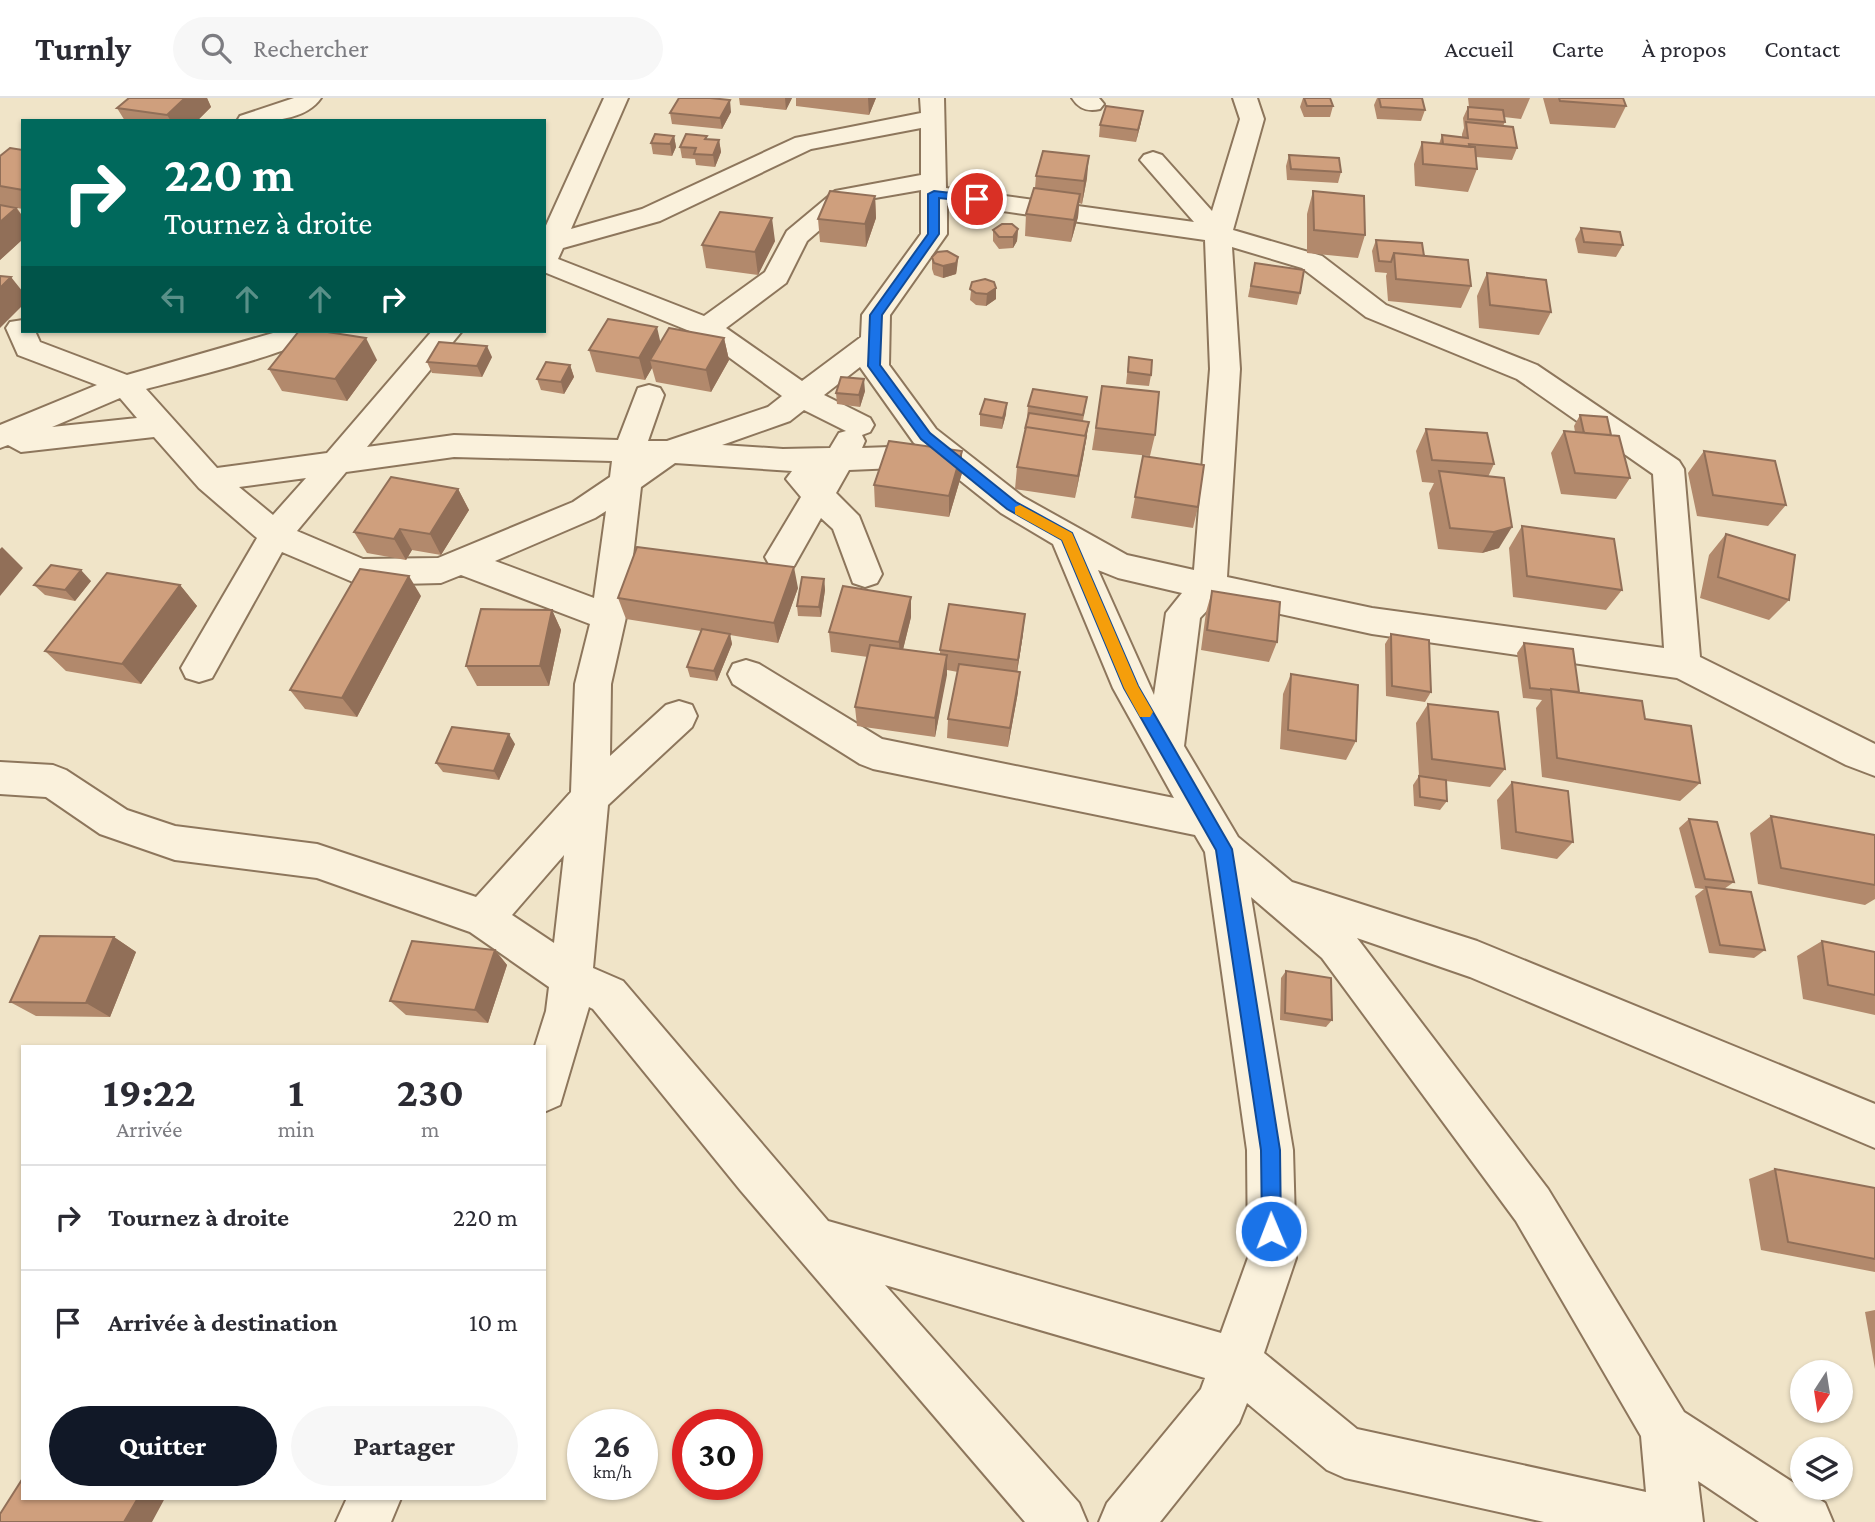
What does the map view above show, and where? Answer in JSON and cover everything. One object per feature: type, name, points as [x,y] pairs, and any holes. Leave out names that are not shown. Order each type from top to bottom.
[{"type":"street","points":[[256,119],[301,104],[309,98]]},
{"type":"street","points":[[546,253],[616,98]]},
{"type":"street","points":[[1165,748],[1183,613],[1210,586],[1225,369],[1218,234],[1252,119],[1242,99]]},
{"type":"street","points":[[546,253],[651,215],[804,143],[933,108],[934,234],[876,315],[874,366],[925,436],[1012,505],[1118,566],[1373,621],[1683,665],[1875,760]]},
{"type":"street","points":[[1153,160],[1218,234]]},
{"type":"street","points":[[707,328],[776,277],[796,237],[844,196],[934,187],[1020,204],[1218,234],[1312,262],[1376,311],[1527,372],[1668,469],[1683,665]]},
{"type":"street","points":[[546,253],[585,277],[707,328],[802,396],[859,425]]},
{"type":"street","points":[[19,328],[21,332]]},
{"type":"street","points":[[21,333],[28,348],[125,385],[210,480],[275,535],[360,572],[441,570],[584,510],[628,466]]},
{"type":"street","points":[[0,437],[125,385],[273,344],[301,333]]},
{"type":"street","points":[[199,668],[275,535],[446,333]]},
{"type":"street","points":[[210,480],[454,446],[628,466],[779,414],[875,340]]},
{"type":"street","points":[[782,557],[885,382]]},
{"type":"street","points":[[546,1083],[567,1011],[590,798],[593,684],[609,617],[628,466],[649,395]]},
{"type":"street","points":[[0,443],[162,426]]},
{"type":"street","points":[[669,452],[783,460],[950,456]]},
{"type":"street","points":[[783,460],[847,524],[865,574]]},
{"type":"street","points":[[1067,537],[1131,688],[1216,835],[1276,893],[1337,945],[1532,1205],[1666,1430],[1676,1522]]},
{"type":"street","points":[[461,562],[609,617]]},
{"type":"street","points":[[746,674],[873,754],[1216,835]]},
{"type":"street","points":[[483,918],[590,798],[679,716]]},
{"type":"street","points":[[0,778],[53,781],[114,822],[175,843],[317,861],[483,918],[570,978],[608,995],[813,1240],[1060,1522]]},
{"type":"street","points":[[1126,1522],[1221,1405],[1272,1258],[1270,1150],[1216,835]]},
{"type":"street","points":[[1276,893],[1477,960],[1875,1126]]},
{"type":"street","points":[[813,1240],[1236,1362],[1345,1452],[1663,1522]]},
{"type":"street","points":[[1666,1430],[1806,1522]]},
{"type":"street","points":[[363,1522],[374,1500]]},
{"type":"building","points":[[129,98],[185,98],[167,115],[117,108]]},
{"type":"building","points":[[679,98],[730,100],[720,118],[670,113]]},
{"type":"building","points":[[1304,98],[1330,98],[1333,106],[1307,106]]},
{"type":"building","points":[[1379,98],[1422,98],[1425,110],[1381,107]]},
{"type":"building","points":[[1559,98],[1623,98],[1626,106],[1560,101]]},
{"type":"building","points":[[1106,106],[1143,111],[1138,130],[1100,125]]},
{"type":"building","points":[[1468,107],[1503,110],[1505,122],[1468,119]]},
{"type":"building","points":[[1466,122],[1513,127],[1517,148],[1443,144],[1442,135],[1468,138]]},
{"type":"building","points":[[655,134],[674,136],[670,144],[651,143]]},
{"type":"building","points":[[686,134],[719,140],[713,155],[694,154],[696,148],[680,147]]},
{"type":"building","points":[[1422,142],[1475,147],[1477,169],[1423,164]]},
{"type":"building","points":[[10,148],[21,150],[21,190],[0,186],[0,156]]},
{"type":"building","points":[[1043,151],[1089,156],[1084,181],[1036,176]]},
{"type":"building","points":[[1289,155],[1339,158],[1341,172],[1291,169]]},
{"type":"building","points":[[1034,188],[1080,194],[1074,220],[1026,214]]},
{"type":"building","points":[[830,191],[875,196],[865,224],[818,219]]},
{"type":"building","points":[[1313,191],[1364,196],[1365,235],[1314,230]]},
{"type":"building","points":[[0,205],[16,208],[0,222]]},
{"type":"building","points":[[720,212],[772,218],[755,252],[702,245]]},
{"type":"building","points":[[1002,224],[1012,224],[1018,229],[1013,237],[999,237],[993,230]]},
{"type":"building","points":[[1581,228],[1620,232],[1623,245],[1584,242]]},
{"type":"building","points":[[1376,240],[1422,243],[1424,256],[1394,253],[1391,262],[1379,261]]},
{"type":"building","points":[[947,251],[958,257],[956,263],[943,266],[934,263],[932,257],[937,252]]},
{"type":"building","points":[[1394,253],[1468,260],[1471,286],[1396,279]]},
{"type":"building","points":[[1255,263],[1304,270],[1300,293],[1251,286]]},
{"type":"building","points":[[1487,273],[1546,280],[1551,312],[1490,305]]},
{"type":"building","points":[[0,276],[11,277],[0,288]]},
{"type":"building","points":[[985,279],[994,282],[996,288],[987,294],[976,293],[970,289],[972,282]]},
{"type":"building","points":[[608,319],[657,327],[639,358],[589,350]]},
{"type":"building","points":[[669,328],[724,338],[706,370],[650,360]]},
{"type":"building","points":[[297,333],[334,333],[366,338],[335,379],[269,369]]},
{"type":"building","points":[[439,342],[487,346],[477,366],[427,362]]},
{"type":"building","points":[[1129,357],[1152,360],[1151,375],[1128,372]]},
{"type":"building","points":[[546,362],[570,365],[561,382],[537,379]]},
{"type":"building","points":[[841,377],[864,379],[859,395],[836,393]]},
{"type":"building","points":[[1102,386],[1159,392],[1155,435],[1096,428]]},
{"type":"building","points":[[1033,389],[1087,397],[1083,415],[1028,406]]},
{"type":"building","points":[[985,399],[1007,403],[1003,418],[980,414]]},
{"type":"building","points":[[1029,413],[1089,422],[1085,436],[1026,427],[1025,429]]},
{"type":"building","points":[[1580,415],[1607,417],[1611,435],[1584,433]]},
{"type":"building","points":[[1026,427],[1086,436],[1078,476],[1017,467]]},
{"type":"building","points":[[1426,429],[1487,433],[1494,464],[1432,460]]},
{"type":"building","points":[[1564,431],[1619,436],[1630,478],[1575,473]]},
{"type":"building","points":[[889,441],[962,451],[949,496],[874,485]]},
{"type":"building","points":[[1704,451],[1775,461],[1786,505],[1713,495]]},
{"type":"building","points":[[1143,456],[1204,465],[1198,507],[1135,497]]},
{"type":"building","points":[[1439,471],[1504,478],[1512,527],[1494,532],[1450,528]]},
{"type":"building","points":[[391,477],[458,489],[430,534],[400,529],[394,539],[354,532]]},
{"type":"building","points":[[1522,526],[1614,539],[1622,590],[1527,576]]},
{"type":"building","points":[[1726,534],[1795,555],[1789,600],[1718,577]]},
{"type":"building","points":[[637,547],[794,567],[774,623],[618,598]]},
{"type":"building","points":[[51,565],[81,570],[65,590],[34,585]]},
{"type":"building","points":[[360,569],[409,576],[342,698],[290,690]]},
{"type":"building","points":[[107,573],[180,585],[122,664],[45,651]]},
{"type":"building","points":[[802,577],[824,579],[819,607],[797,606]]},
{"type":"building","points":[[843,586],[911,597],[899,642],[829,632]]},
{"type":"building","points":[[1212,591],[1280,602],[1277,642],[1207,630]]},
{"type":"building","points":[[949,604],[1025,614],[1018,660],[940,650]]},
{"type":"building","points":[[481,609],[552,610],[540,666],[466,666]]},
{"type":"building","points":[[702,629],[730,634],[714,671],[687,667]]},
{"type":"building","points":[[1391,634],[1429,640],[1431,692],[1392,686]]},
{"type":"building","points":[[1524,643],[1573,649],[1579,692],[1530,688]]},
{"type":"building","points":[[870,645],[947,655],[935,718],[855,707]]},
{"type":"building","points":[[959,664],[1020,672],[1010,728],[948,719]]},
{"type":"building","points":[[1291,674],[1358,685],[1356,741],[1288,730]]},
{"type":"building","points":[[1551,689],[1642,701],[1645,719],[1691,726],[1700,783],[1557,758]]},
{"type":"building","points":[[1428,704],[1498,712],[1505,769],[1432,759]]},
{"type":"building","points":[[452,727],[509,734],[494,771],[436,763]]},
{"type":"building","points":[[1419,776],[1446,780],[1447,801],[1420,797]]},
{"type":"building","points":[[1512,782],[1568,791],[1573,842],[1516,832]]},
{"type":"building","points":[[1771,816],[1875,835],[1875,885],[1781,868]]},
{"type":"building","points":[[1689,819],[1717,822],[1734,882],[1705,879]]},
{"type":"building","points":[[1706,887],[1751,892],[1765,950],[1720,945]]},
{"type":"building","points":[[40,936],[114,937],[86,1003],[10,1002]]},
{"type":"building","points":[[412,941],[495,950],[475,1010],[390,1001]]},
{"type":"building","points":[[1822,941],[1875,952],[1875,995],[1828,985]]},
{"type":"building","points":[[1286,971],[1331,978],[1332,1020],[1285,1013]]},
{"type":"building","points":[[1775,1169],[1875,1188],[1875,1259],[1788,1242]]},
{"type":"building","points":[[21,1481],[21,1500],[137,1500],[124,1522],[0,1522],[0,1514]]},
{"type":"slow traffic","points":[[1020,510],[1067,537],[1131,688],[1145,712]]},
{"type":"route","points":[[977,199],[934,194],[934,234],[876,315],[874,366],[925,436],[1012,505],[1067,537],[1131,688],[1224,849],[1270,1150],[1271,1231]]}]
